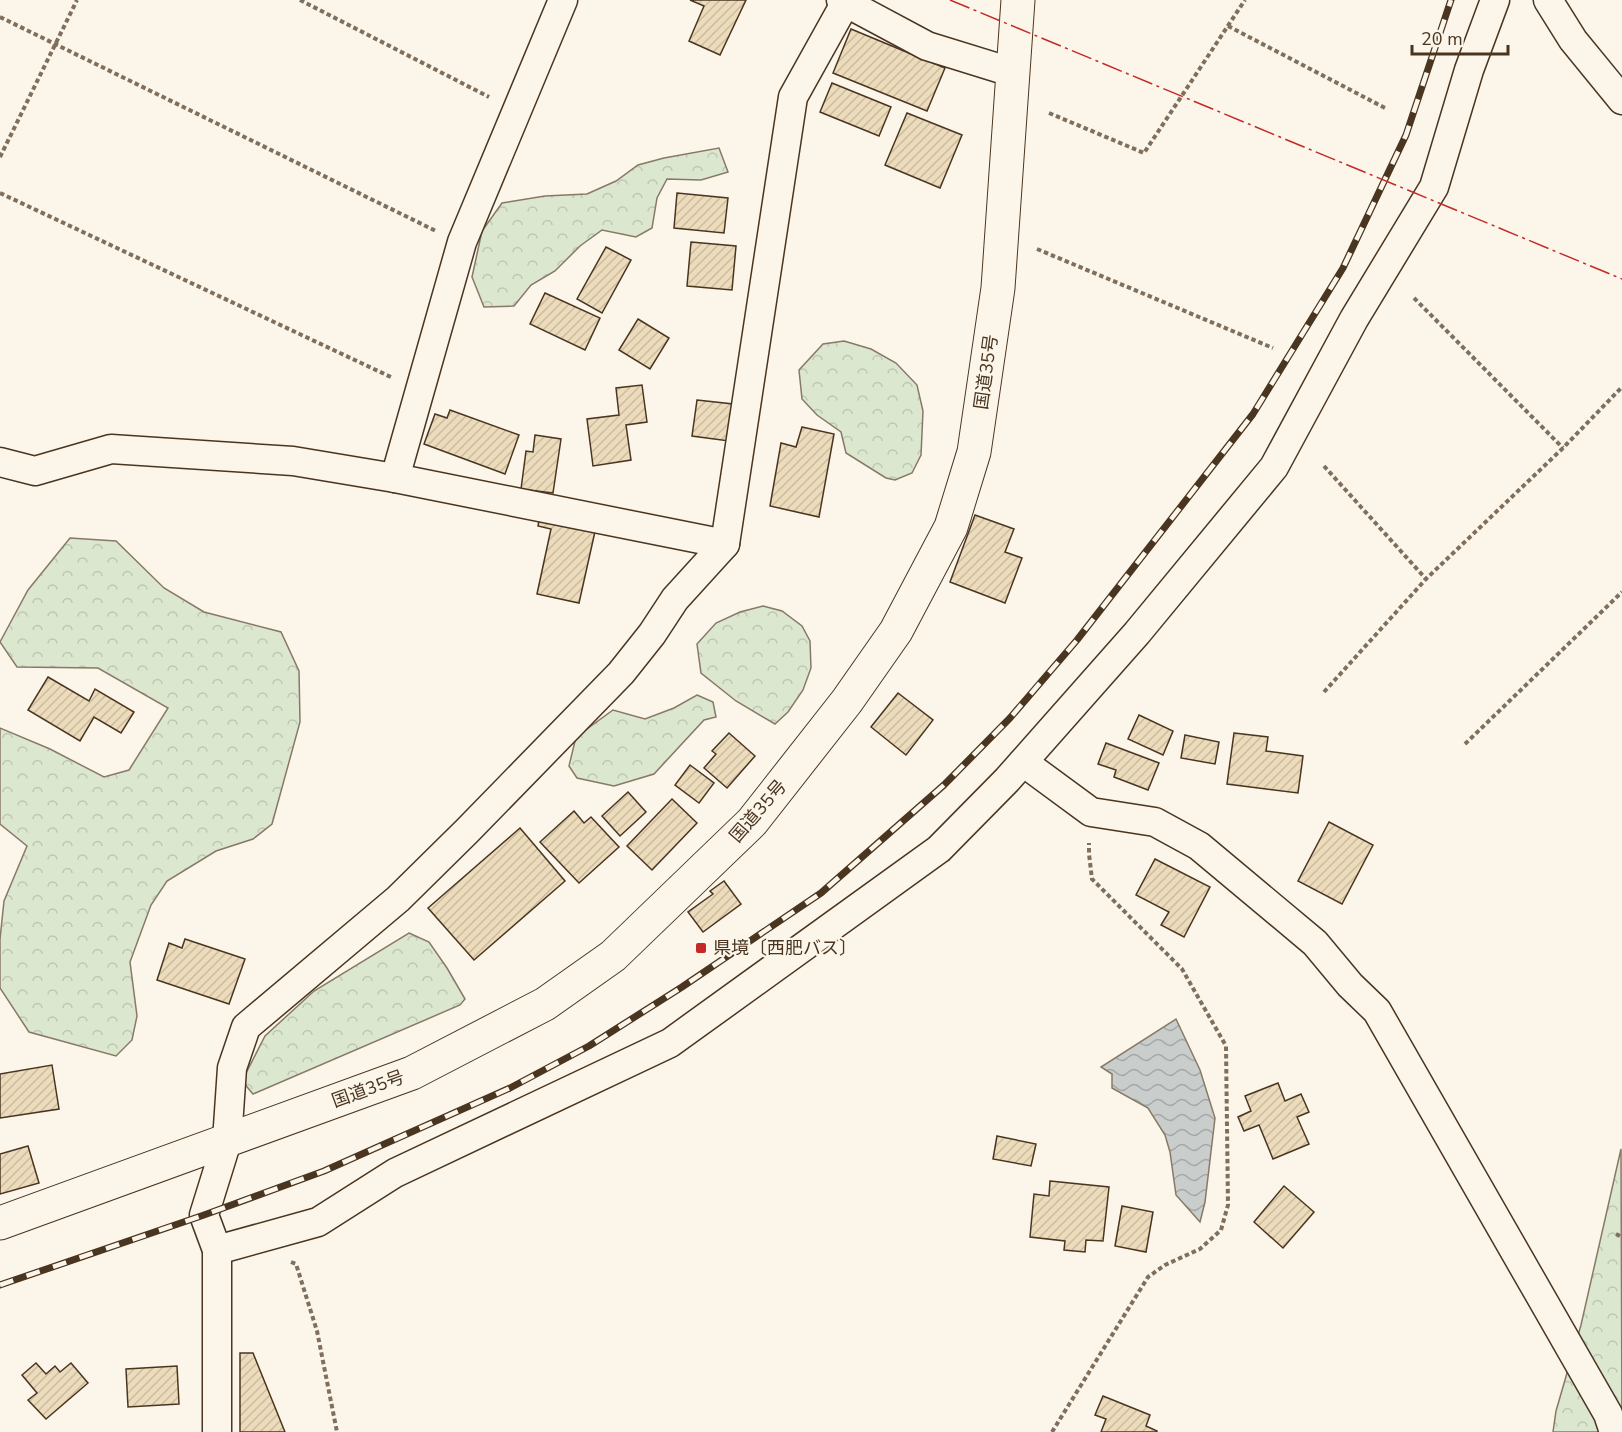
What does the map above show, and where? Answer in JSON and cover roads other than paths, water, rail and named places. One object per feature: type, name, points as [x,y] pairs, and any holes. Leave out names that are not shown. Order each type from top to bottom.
[{"type":"highway","name":"国道35号","points":[[0,1223],[412,1072],[545,1004],[614,956],[752,822],[847,701],[896,631],[951,527],[974,452],[998,288],[1018,0]]},
{"type":"street","points":[[395,478],[462,242],[563,0]]},
{"type":"street","points":[[217,1250],[318,1222],[395,1173],[670,1043],[939,849],[1023,762],[1137,633],[1274,467],[1354,319],[1434,187],[1469,70],[1495,0]]},
{"type":"street","points":[[1548,0],[1573,40],[1622,100]]},
{"type":"street","points":[[217,1432],[217,1250],[204,1215],[227,1141],[232,1068],[246,1027],[398,899],[467,831],[621,673],[652,634],[675,599],[725,544],[793,97],[845,1],[927,46],[1014,73]]},
{"type":"street","points":[[0,462],[35,471],[111,449],[293,461],[395,478],[725,544]]},
{"type":"street","points":[[1023,762],[1091,812],[1155,822],[1199,846],[1316,943],[1350,985],[1377,1011],[1608,1414],[1614,1432]]},
{"type":"water","points":[[1176,1019],[1200,1070],[1215,1118],[1205,1202],[1200,1222],[1176,1195],[1170,1152],[1165,1135],[1148,1108],[1112,1088],[1112,1074],[1101,1067]]},
{"type":"railway","points":[[0,1285],[324,1171],[510,1088],[589,1046],[682,987],[821,893],[944,785],[1010,718],[1077,640],[1253,414],[1343,268],[1406,135],[1451,0]]},
{"type":"place","name":"県境〔西肥バス〕","points":[[701,948]]}]
